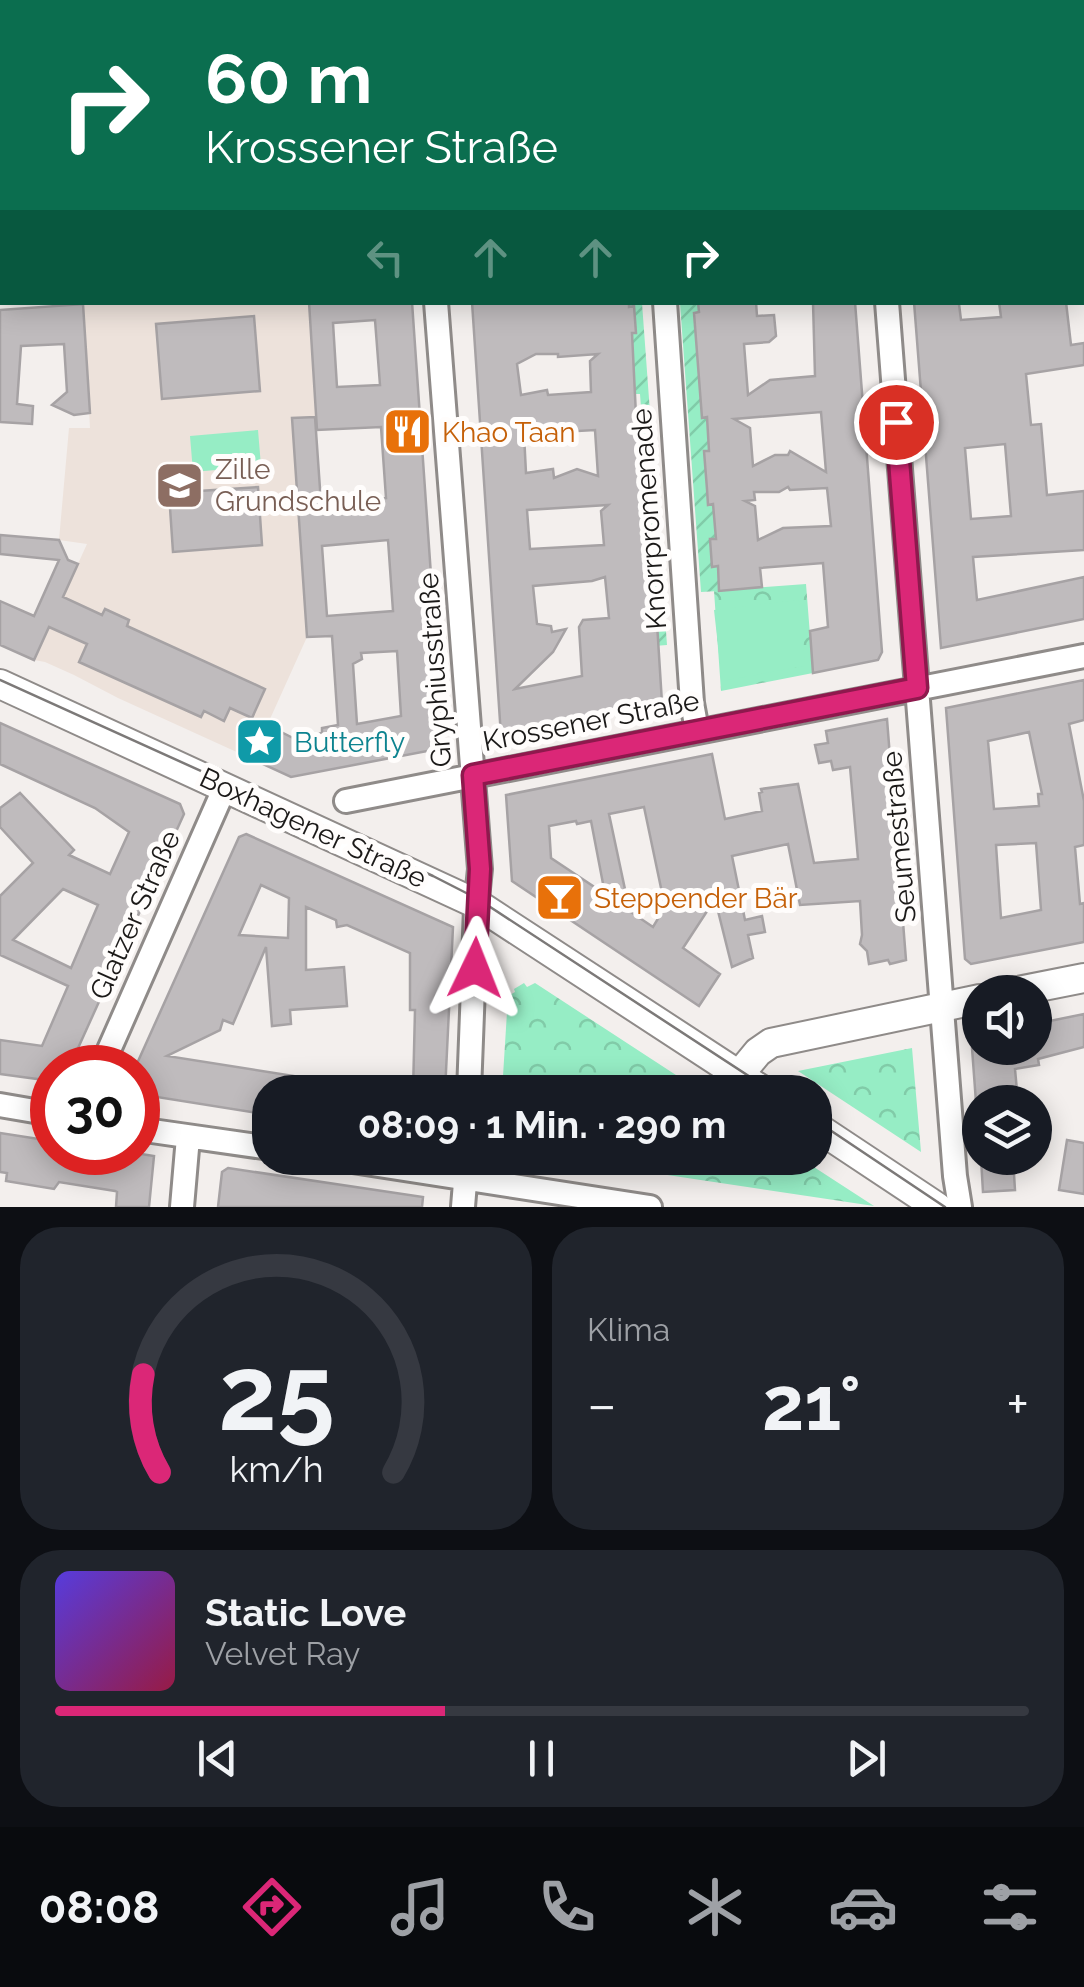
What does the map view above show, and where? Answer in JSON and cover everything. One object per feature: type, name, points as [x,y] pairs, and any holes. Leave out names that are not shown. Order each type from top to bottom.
[{"type":"street","name":"Gryphiusstraße","points":[[436,305],[480,869],[471,1075]]},
{"type":"street","name":"Knorrpromenade","points":[[665,305],[697,730]]},
{"type":"street","name":"Seumestraße","points":[[887,305],[960,1207]]},
{"type":"street","name":"Krossener Straße","points":[[346,800],[1084,656]]},
{"type":"street","name":"Boxhagener Straße","points":[[0,684],[477,904],[739,1075]]},
{"type":"street","name":"Glatzer Straße","points":[[112,1045],[225,787]]},
{"type":"street","points":[[1052,984],[1084,978]]},
{"type":"street","points":[[739,1075],[771,1043],[962,1003]]},
{"type":"street","points":[[0,1105],[30,1110]]},
{"type":"street","points":[[160,1132],[252,1145]]},
{"type":"street","points":[[182,1207],[188,1136]]},
{"type":"street","points":[[832,1137],[937,1207]]},
{"type":"street","points":[[463,1207],[465,1175]]},
{"type":"street","points":[[499,1175],[650,1207]]},
{"type":"shaded area","name":"Zille Grundschule","points":[[83,305],[309,305],[317,417],[292,419],[307,637],[252,759],[34,660],[87,544],[59,540],[69,428],[90,428]]},
{"type":"green space","points":[[629,305],[642,305],[667,645],[654,646],[655,607],[651,608],[649,570],[653,569],[650,542],[646,543],[644,457],[638,457],[636,409],[641,408],[640,394],[635,394],[635,333]]},
{"type":"green space","points":[[680,305],[698,305],[699,312],[694,313],[702,417],[707,417],[709,451],[704,452],[708,504],[713,504],[716,539],[710,540],[713,567],[718,566],[719,591],[701,592]]},
{"type":"green space","points":[[258,430],[261,466],[193,472],[190,436]]},
{"type":"green space","points":[[806,584],[813,673],[721,691],[714,591]]},
{"type":"green space","points":[[799,600],[805,666],[722,681],[714,610]]},
{"type":"green space","points":[[524,983],[527,987],[535,983],[676,1075],[503,1075],[508,996]]},
{"type":"green space","points":[[912,1048],[921,1152],[832,1093],[832,1075],[804,1075],[798,1071]]},
{"type":"green space","points":[[667,1175],[826,1175],[874,1206]]},
{"type":"building","points":[[83,305],[90,413],[74,415],[52,405],[67,392],[64,344],[21,346],[17,404],[33,406],[32,424],[0,422],[0,310]]},
{"type":"building","points":[[309,305],[412,305],[443,748],[291,777],[252,759],[267,725],[295,739],[338,725],[332,636],[307,637],[292,418],[315,417],[321,503],[386,498],[381,427],[317,430]],"holes":[[[375,320],[380,385],[337,387],[333,323]],[[388,540],[393,611],[327,616],[322,546]],[[397,651],[401,716],[357,724],[353,664],[362,659],[361,653]]]},
{"type":"building","points":[[472,305],[634,306],[638,457],[645,457],[646,543],[651,542],[651,608],[656,607],[662,703],[501,736]],"holes":[[[536,354],[598,354],[590,361],[591,392],[548,395],[547,390],[521,395],[517,364]],[[595,430],[598,476],[577,469],[554,478],[553,469],[526,473],[524,434]],[[608,505],[601,511],[604,545],[530,549],[527,510]],[[605,577],[609,618],[583,620],[579,627],[582,676],[515,689],[553,652],[566,629],[552,632],[551,626],[537,624],[533,586]]]},
{"type":"building","points":[[698,305],[756,305],[757,316],[774,315],[776,336],[769,342],[744,344],[748,395],[770,380],[815,376],[813,305],[855,305],[882,652],[878,660],[813,673],[810,631],[828,627],[823,563],[760,568],[762,587],[719,591],[718,566],[712,567],[710,539],[716,539],[713,504],[708,505],[704,451],[709,451],[707,417],[702,418],[694,313],[699,312]],"holes":[[[821,412],[826,472],[790,451],[753,466],[750,428],[734,419]],[[788,487],[827,488],[831,526],[783,528],[758,540],[755,506],[745,501],[755,500],[754,492],[779,492]]]},
{"type":"building","points":[[914,305],[959,305],[961,320],[1001,317],[999,305],[1066,305],[1071,345],[1084,343],[1084,365],[1026,374],[1031,425],[1041,424],[1047,495],[1084,491],[1084,550],[973,557],[977,600],[1084,577],[1084,619],[941,648]],"holes":[[[1005,444],[1011,516],[971,519],[965,448]]]},
{"type":"building","points":[[254,316],[260,391],[162,399],[156,324]]},
{"type":"building","points":[[258,487],[262,545],[173,552],[169,493]]},
{"type":"building","points":[[0,535],[59,540],[68,560],[78,564],[63,597],[102,615],[105,609],[129,620],[127,626],[265,689],[252,718],[230,708],[224,721],[204,711],[201,717],[79,662],[87,644],[49,627],[34,660],[0,645],[0,601],[34,616],[59,560],[0,554]]},
{"type":"building","points":[[1084,680],[1084,720],[1069,724],[1084,801],[1084,845],[1075,847],[1080,904],[1084,903],[1084,942],[971,964],[965,959],[946,708]],"holes":[[[1029,732],[1042,794],[1038,794],[1039,806],[994,809],[988,741]],[[1036,843],[1041,910],[1001,918],[996,845]]]},
{"type":"building","points":[[887,719],[906,960],[869,964],[867,951],[860,944],[860,901],[800,905],[788,844],[732,856],[745,920],[762,916],[765,932],[748,935],[753,958],[732,967],[715,899],[683,948],[720,974],[699,1006],[512,881],[506,795],[712,754],[725,819],[762,811],[761,789],[798,784],[814,863],[858,859],[850,767],[833,770],[831,761],[819,763],[815,745],[828,743],[826,731]],"holes":[[[644,807],[665,907],[653,927],[619,904],[626,894],[609,814]],[[591,821],[605,894],[551,858],[549,826]]]},
{"type":"building","points":[[0,723],[180,804],[184,814],[79,1045],[42,1045],[68,986],[0,955],[0,896],[33,863],[0,827],[0,808],[20,793],[74,850],[69,855],[110,874],[129,832],[95,808],[0,764]],"holes":[[[63,889],[98,905],[71,968],[13,940]]]},
{"type":"building","points":[[246,834],[453,927],[446,1075],[413,1075],[415,1010],[410,1010],[410,953],[347,925],[337,927],[336,920],[306,907],[306,970],[344,967],[347,1006],[290,1010],[291,1024],[272,1026],[266,947],[233,1024],[223,1020],[220,1030],[167,1056],[288,1075],[252,1075],[252,1112],[160,1098],[160,1045],[145,1045],[239,837]],"holes":[[[261,885],[289,898],[288,938],[239,935]]]},
{"type":"building","points":[[1084,1014],[1084,1047],[1052,1055],[1052,1021]]},
{"type":"building","points":[[0,1040],[35,1045],[30,1045],[30,1078],[0,1074]]},
{"type":"building","points":[[973,1065],[1039,1065],[1015,1069],[1016,1085],[975,1085]]},
{"type":"building","points":[[0,1133],[30,1138],[30,1175],[152,1175],[149,1207],[116,1207],[115,1191],[59,1182],[54,1189],[6,1181],[7,1173],[0,1172]]},
{"type":"building","points":[[1067,1140],[1084,1143],[1084,1194],[1059,1190]]},
{"type":"building","points":[[228,1168],[252,1172],[252,1175],[423,1197],[422,1207],[218,1207],[222,1172]]},
{"type":"building","points":[[982,1175],[1014,1175],[1015,1190],[983,1192]]},
{"type":"tram line","points":[[0,680],[478,899],[747,1075]]},
{"type":"tram line","points":[[832,1131],[945,1207]]},
{"type":"place","name":"Khao Taan","points":[[407,432]]},
{"type":"place","name":"Zille Grundschule","points":[[180,485]]},
{"type":"place","name":"Butterfly","points":[[259,742]]},
{"type":"place","name":"Steppender Bär","points":[[559,898]]},
{"type":"route","points":[[475,968],[480,869],[473,775],[917,688],[896,422]]}]
